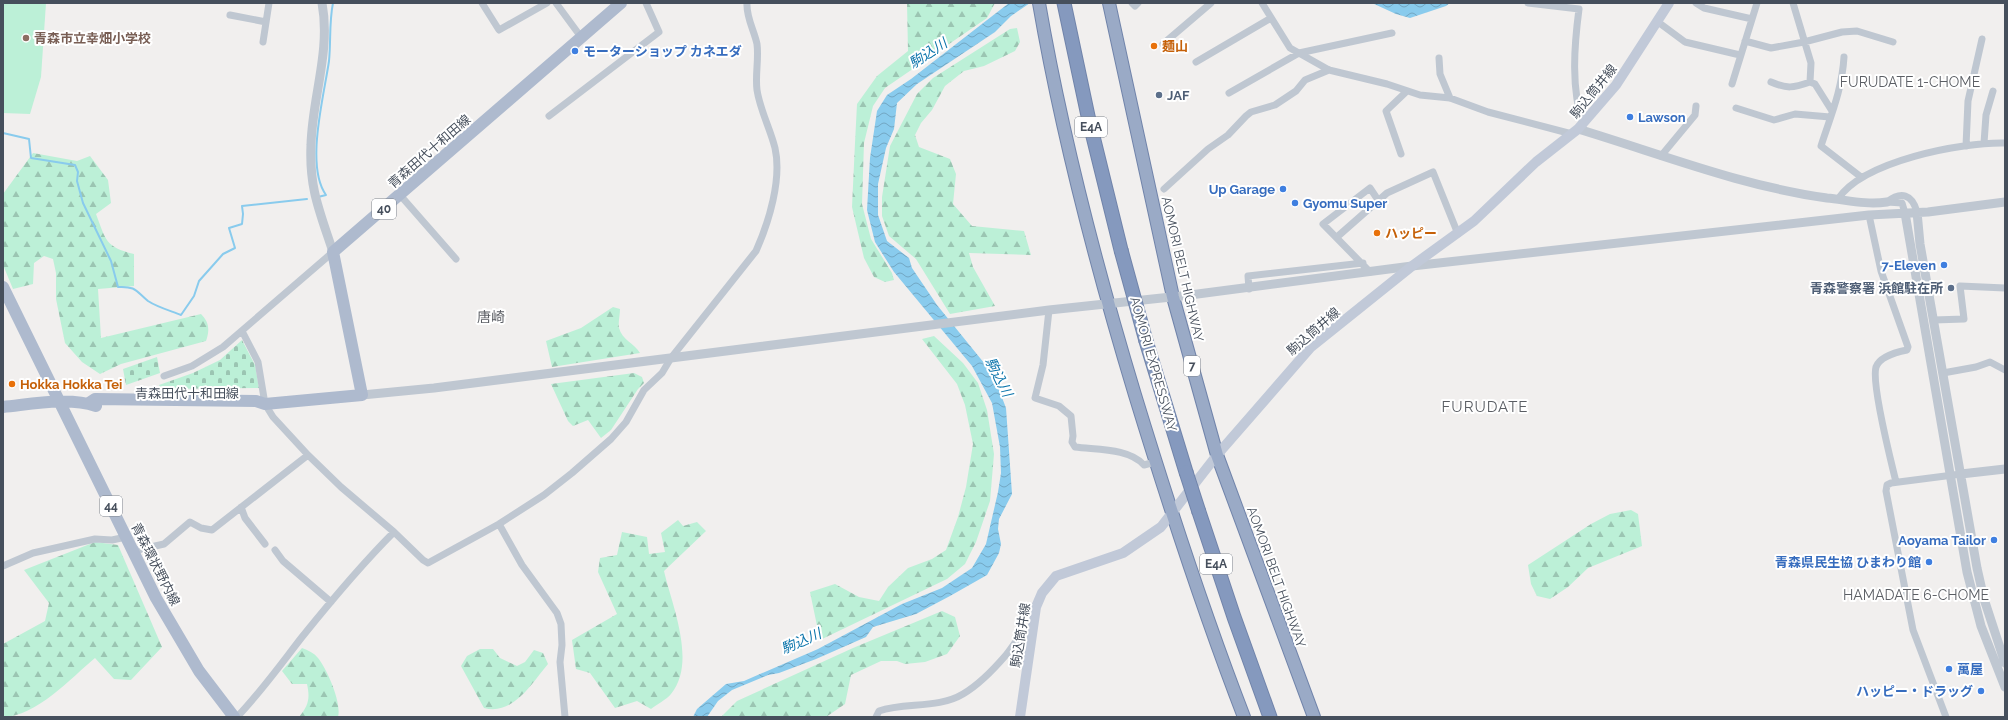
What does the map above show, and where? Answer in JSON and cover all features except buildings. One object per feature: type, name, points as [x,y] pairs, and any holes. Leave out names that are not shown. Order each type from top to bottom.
[{"type":"highway","name":"AOMORI EXPRESSWAY","points":[[1064,3],[1088,116],[1121,250],[1146,341],[1199,512],[1234,617],[1270,717]]},
{"type":"highway","name":"AOMORI BELT HIGHWAY","points":[[1109,3],[1173,297],[1217,455],[1314,717]]},
{"type":"highway","points":[[1040,7],[1069,152],[1107,304],[1172,514],[1244,717]]},
{"type":"main road","name":"青森田代十和田線","points":[[333,252],[621,3]]},
{"type":"main road","name":"駒込筒井線","points":[[1020,717],[1038,600],[1047,585],[1056,576],[1111,559],[1128,551],[1161,526],[1172,514],[1217,455],[1310,347],[1412,266],[1458,234],[1492,205],[1536,162],[1578,130],[1616,85],[1669,3]]},
{"type":"main road","points":[[333,252],[362,395]]},
{"type":"main road","name":"青森環状野内線","points":[[3,287],[156,598],[200,671],[236,717]]},
{"type":"main road","name":"青森田代十和田線","points":[[3,407],[60,403],[90,403],[95,406],[150,407],[256,406],[263,404],[362,395]]},
{"type":"street","points":[[263,42],[269,3]]},
{"type":"street","points":[[164,376],[192,366],[223,347],[333,252],[317,208],[311,163],[312,134],[324,34],[322,3]]},
{"type":"street","points":[[482,3],[499,30],[547,3]]},
{"type":"street","points":[[556,3],[581,37]]},
{"type":"street","points":[[549,116],[659,32],[646,3]]},
{"type":"street","points":[[242,331],[259,366],[263,404],[273,417],[308,455],[341,487],[428,563],[499,524],[544,495],[611,439],[626,422],[644,390],[662,373],[672,358],[756,251],[764,232],[776,178],[775,148],[761,107],[757,89],[757,44],[746,10],[746,3]]},
{"type":"street","points":[[1132,3],[1135,6],[1138,3]]},
{"type":"street","points":[[1163,44],[1211,3]]},
{"type":"street","points":[[1262,3],[1290,48],[1329,70],[1387,84],[1420,95],[1450,98],[1488,112],[1578,130],[1721,175],[1768,187],[1870,204],[1887,202],[1902,203],[1905,213],[1967,572],[1981,626],[2005,687]]},
{"type":"street","points":[[1528,3],[1579,9],[1574,49],[1578,130]]},
{"type":"street","points":[[1696,3],[1704,8],[1752,19]]},
{"type":"street","points":[[1732,84],[1757,3]]},
{"type":"street","points":[[1792,3],[1810,63],[1810,82]]},
{"type":"street","points":[[230,15],[266,22]]},
{"type":"street","points":[[1196,62],[1270,18]]},
{"type":"street","points":[[1658,22],[1685,42],[1740,55]]},
{"type":"street","points":[[1745,41],[1771,48],[1804,42],[1842,32],[1857,31],[1893,42]]},
{"type":"street","points":[[1230,93],[1299,53],[1392,33]]},
{"type":"street","points":[[1966,146],[1968,101],[1982,39]]},
{"type":"street","points":[[1844,57],[1843,76],[1838,100],[1831,114],[1821,146],[1860,177]]},
{"type":"street","points":[[1439,58],[1440,74],[1450,98]]},
{"type":"street","points":[[1164,190],[1208,149],[1228,135],[1251,112],[1275,105],[1296,91],[1305,80],[1329,70]]},
{"type":"street","points":[[1771,82],[1784,88],[1810,82],[1815,84],[1831,114]]},
{"type":"street","points":[[1401,154],[1386,111],[1407,91]]},
{"type":"street","points":[[1984,143],[1986,115],[1993,91]]},
{"type":"street","points":[[1661,156],[1695,115],[1696,106]]},
{"type":"street","points":[[1736,108],[1774,120],[1795,114],[1831,114]]},
{"type":"street","points":[[1838,199],[1842,192],[1860,177],[1901,160],[1966,146],[2005,141]]},
{"type":"street","points":[[1337,238],[1378,200],[1399,186],[1433,172],[1458,234]]},
{"type":"street","points":[[1370,272],[1363,263],[1323,224],[1370,188],[1378,200]]},
{"type":"street","points":[[400,195],[456,259]]},
{"type":"street","points":[[1887,202],[1895,197],[1906,196],[1913,201],[1916,212],[1943,373],[1983,593],[2005,663]]},
{"type":"street","points":[[362,395],[434,388],[1049,310],[1249,289],[1412,266],[1869,215],[1916,212],[2005,202]]},
{"type":"street","points":[[1869,215],[1881,271],[1908,347],[1907,350],[1894,353],[1878,364],[1876,368],[1878,395],[1896,482]]},
{"type":"street","points":[[1249,289],[1248,276],[1363,263]]},
{"type":"street","points":[[1314,269],[1314,279]]},
{"type":"street","points":[[1934,320],[1964,319],[1960,286],[2005,288]]},
{"type":"street","points":[[1049,310],[1043,365],[1035,398],[1059,406],[1071,416],[1073,436],[1072,442],[1075,447],[1124,453],[1138,459],[1144,465],[1155,462]]},
{"type":"street","points":[[1943,373],[1976,367],[1990,362],[2005,370]]},
{"type":"street","points":[[133,551],[164,544],[190,522],[201,528],[212,530],[308,455]]},
{"type":"street","points":[[1946,717],[1913,630],[1886,491],[1887,485],[1896,482],[2005,469]]},
{"type":"street","points":[[240,507],[245,518],[265,544]]},
{"type":"street","points":[[499,524],[522,565],[558,613],[561,624],[562,645],[560,662],[565,717]]},
{"type":"street","points":[[236,717],[267,685],[331,602],[370,556],[394,532]]},
{"type":"street","points":[[3,566],[32,553],[95,539],[112,540],[126,537]]},
{"type":"street","points":[[275,550],[283,561],[331,602]]},
{"type":"street","points":[[876,717],[879,712],[888,708],[934,703],[961,696],[989,673],[1007,654],[1024,630],[1033,626]]},
{"type":"green space","name":"青森市立幸畑小学校","points":[[3,3],[46,3],[41,77],[30,114],[3,113]]},
{"type":"green space","points":[[907,3],[995,3],[987,18],[885,88],[873,106],[864,143],[862,204],[871,239],[892,273],[894,280],[885,282],[874,277],[864,258],[852,207],[857,104],[877,76],[908,51]]},
{"type":"green space","points":[[1017,28],[1020,42],[1015,51],[984,66],[964,71],[945,86],[932,110],[921,123],[915,135],[919,147],[950,159],[956,174],[953,204],[972,226],[1024,231],[1031,255],[969,253],[973,267],[995,306],[950,314],[916,259],[889,236],[882,216],[882,197],[890,146],[917,94],[933,78],[1010,29]]},
{"type":"green space","points":[[33,153],[77,161],[90,156],[108,180],[111,203],[96,214],[108,241],[117,248],[134,254],[134,286],[98,289],[101,338],[201,314],[206,320],[208,326],[206,341],[121,364],[100,374],[82,362],[65,343],[56,299],[56,273],[53,259],[44,256],[34,263],[33,284],[13,289],[3,265],[3,194]]},
{"type":"green space","points":[[613,307],[620,309],[619,328],[623,336],[640,353],[552,367],[546,341],[581,328]]},
{"type":"green space","points":[[934,336],[963,363],[978,383],[987,410],[994,454],[990,501],[976,542],[965,564],[947,579],[820,640],[810,592],[835,584],[859,597],[879,601],[888,587],[908,568],[932,559],[946,550],[958,517],[966,487],[973,444],[965,405],[957,384],[922,339]]},
{"type":"green space","points":[[242,340],[255,365],[259,388],[161,389],[159,385],[193,373],[220,360]]},
{"type":"green space","points":[[157,357],[160,373],[126,385],[123,369]]},
{"type":"green space","points":[[634,373],[642,377],[644,383],[638,389],[611,430],[601,438],[588,420],[573,426],[568,421],[551,384]]},
{"type":"green space","points":[[1631,510],[1638,514],[1642,546],[1588,568],[1568,587],[1550,599],[1537,596],[1531,584],[1528,565],[1591,524],[1610,514]]},
{"type":"green space","points":[[678,520],[683,526],[697,522],[706,531],[664,571],[677,617],[680,634],[682,666],[678,681],[671,694],[651,709],[637,701],[615,708],[590,673],[576,669],[572,640],[617,614],[598,572],[600,558],[617,555],[622,532],[647,537],[649,554],[665,552],[661,533]]},
{"type":"green space","points":[[95,542],[118,545],[162,647],[131,680],[114,679],[95,658],[40,704],[28,711],[3,717],[3,644],[45,621],[49,603],[24,570]]},
{"type":"green space","points":[[942,611],[955,617],[960,636],[947,654],[925,662],[905,664],[897,661],[881,661],[851,675],[845,704],[826,717],[721,717],[737,701],[853,648]]},
{"type":"green space","points":[[302,648],[311,652],[322,663],[336,695],[339,711],[338,717],[299,717],[305,709],[308,701],[307,684],[292,684],[282,671]]},
{"type":"green space","points":[[480,649],[493,649],[500,658],[517,666],[525,662],[534,650],[543,653],[548,664],[521,696],[513,703],[494,709],[484,708],[461,666],[467,656]]},
{"type":"water","points":[[1009,3],[1030,3],[1011,16],[995,32],[917,84],[897,103],[894,129],[886,148],[878,184],[878,215],[887,241],[909,258],[912,268],[937,305],[993,374],[1006,408],[1012,494],[999,519],[998,529],[1001,544],[999,553],[987,575],[950,596],[916,614],[873,627],[866,637],[816,659],[779,673],[768,675],[732,690],[718,701],[707,717],[693,717],[697,709],[726,684],[744,681],[818,649],[902,604],[942,588],[972,568],[986,544],[1001,473],[1000,447],[992,403],[972,366],[894,272],[875,242],[867,210],[870,158],[877,111],[887,95],[911,79]]},
{"type":"water","points":[[1372,3],[1450,3],[1446,6],[1410,18],[1396,14]]},
{"type":"waterway","points":[[318,197],[326,195],[320,182],[316,149],[320,111],[329,61],[333,3]]},
{"type":"waterway","points":[[3,133],[29,139],[31,158],[75,165],[78,172],[77,181],[83,203],[111,261],[118,287],[132,288],[148,301],[181,315],[194,296],[199,281],[223,254],[235,248],[229,228],[242,224],[242,206],[307,199]]},
{"type":"place","name":"青森市立幸畑小学校","points":[[26,38]]},
{"type":"place","name":"麺山","points":[[1154,46]]},
{"type":"place","name":"モーターショップ カネエダ","points":[[575,51]]},
{"type":"place","name":"JAF","points":[[1159,95]]},
{"type":"place","name":"Lawson","points":[[1630,117]]},
{"type":"place","name":"Up Garage","points":[[1283,189]]},
{"type":"place","name":"Gyomu Super","points":[[1295,203]]},
{"type":"place","name":"ハッピー","points":[[1377,233]]},
{"type":"place","name":"7-Eleven","points":[[1944,265]]},
{"type":"place","name":"青森警察署 浜館駐在所","points":[[1951,288]]},
{"type":"place","name":"Hokka Hokka Tei","points":[[12,384]]},
{"type":"place","name":"Aoyama Tailor","points":[[1994,540]]},
{"type":"place","name":"青森県民生協 ひまわり館","points":[[1929,562]]},
{"type":"place","name":"萬屋","points":[[1949,669]]},
{"type":"place","name":"ハッピー・ドラッグ","points":[[1981,691]]},
{"type":"district","name":"FURUDATE 1-CHOME","points":[[1910,82]]},
{"type":"district","name":"唐崎","points":[[491,317]]},
{"type":"district","name":"FURUDATE","points":[[1485,407]]},
{"type":"district","name":"HAMADATE 6-CHOME","points":[[1916,595]]},
{"type":"water label","name":"駒込川","points":[[928,53]]},
{"type":"water label","name":"駒込川","points":[[999,377]]},
{"type":"water label","name":"駒込川","points":[[801,641]]}]
